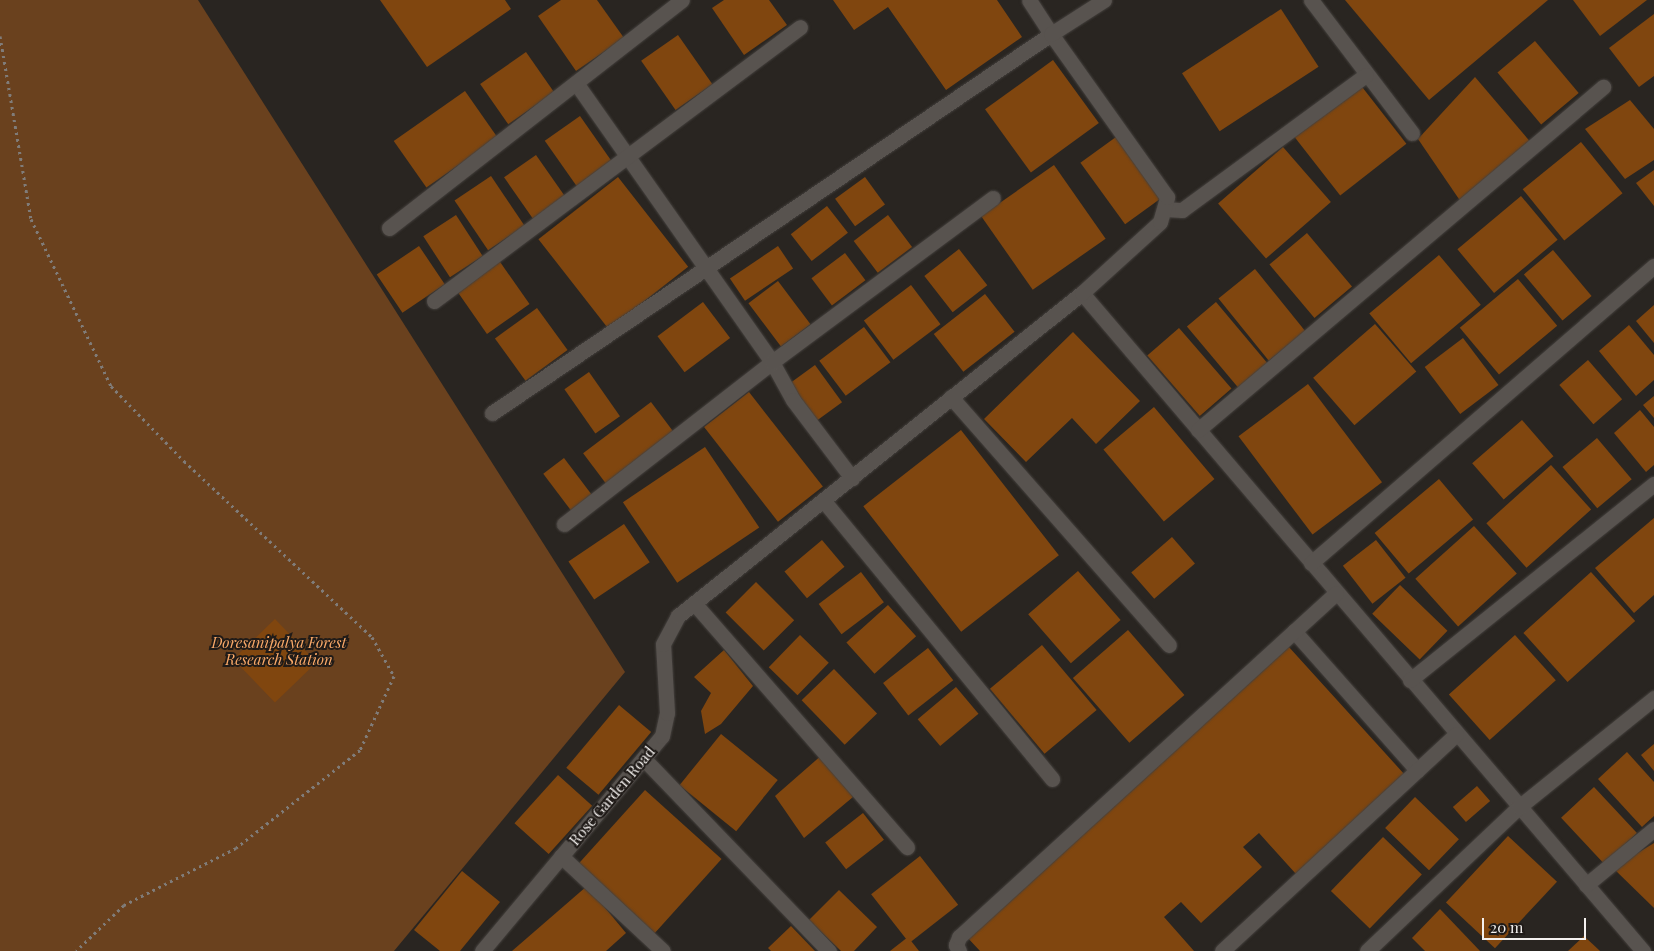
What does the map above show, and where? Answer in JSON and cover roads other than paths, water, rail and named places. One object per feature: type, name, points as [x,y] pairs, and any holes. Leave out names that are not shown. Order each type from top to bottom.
[{"type":"street","points":[[389,228],[682,0]]},
{"type":"street","points":[[907,847],[694,603],[1082,293],[1160,222],[1166,209],[1167,197],[1029,0]]},
{"type":"street","points":[[492,414],[1051,34],[1104,0]]},
{"type":"street","points":[[1311,0],[1366,75],[1412,133]]},
{"type":"street","points":[[434,301],[800,27]]},
{"type":"street","points":[[1166,209],[1182,210],[1366,75]]},
{"type":"street","points":[[576,83],[707,267],[772,362],[793,400],[852,478]]},
{"type":"street","points":[[1198,430],[1604,87]]},
{"type":"street","points":[[564,524],[772,362],[993,198]]},
{"type":"street","points":[[1312,563],[1654,266]]},
{"type":"street","points":[[1082,293],[1456,734],[1643,951]]},
{"type":"street","points":[[951,397],[1169,645]]},
{"type":"street","points":[[1410,680],[1654,484]]},
{"type":"street","points":[[823,500],[1052,779]]},
{"type":"street","points":[[959,951],[956,945],[958,937],[1336,592]]},
{"type":"street","name":"Rose Garden Road","points":[[482,951],[662,736],[667,713],[663,644],[678,616],[694,603]]},
{"type":"street","points":[[1294,631],[1417,770]]},
{"type":"street","points":[[1367,951],[1519,806],[1654,698]]},
{"type":"street","points":[[1222,951],[1456,734]]},
{"type":"street","points":[[644,759],[829,951]]},
{"type":"street","points":[[1586,884],[1654,829]]},
{"type":"street","points":[[561,856],[663,951]]},
{"type":"park label","name":"Doresanipalya Forest Research Station","points":[[279,650]]}]
